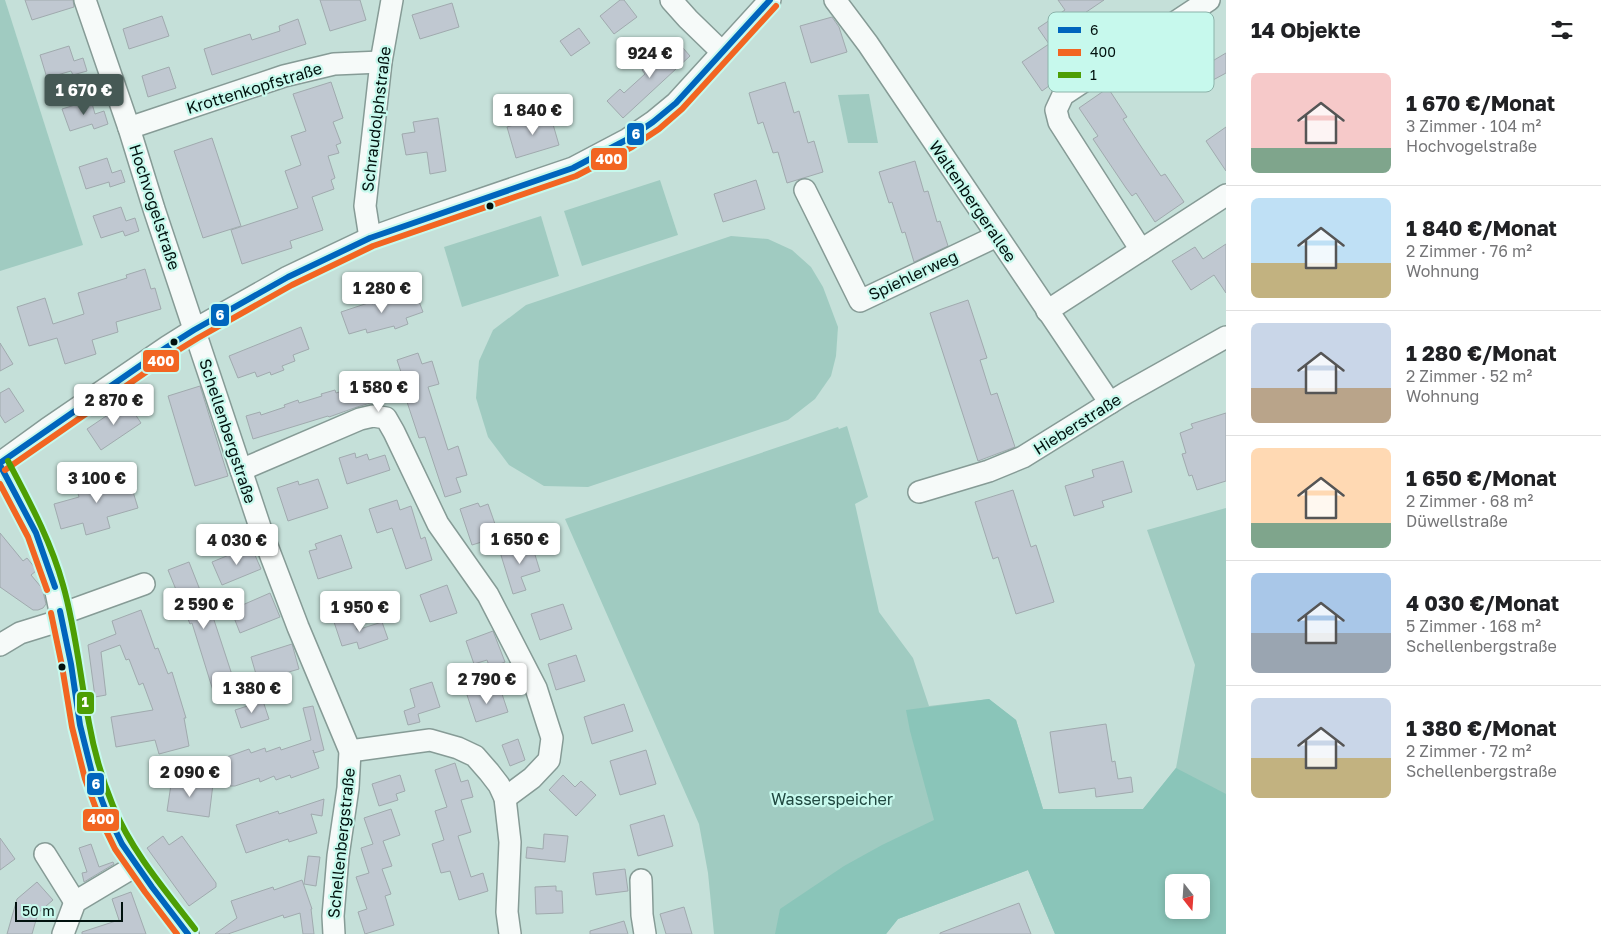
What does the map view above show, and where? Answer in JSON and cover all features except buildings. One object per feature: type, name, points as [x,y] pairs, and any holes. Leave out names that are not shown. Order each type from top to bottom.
[{"type":"street","name":"Hochvogelstraße","points":[[85,0],[129,128],[194,330]]},
{"type":"street","name":"Schraudolphstraße","points":[[370,238],[365,206],[381,62],[392,0]]},
{"type":"street","points":[[671,0],[722,52]]},
{"type":"street","points":[[188,934],[122,844],[106,811],[93,776],[80,725],[71,664],[55,587],[36,533],[0,464],[63,418],[194,330],[288,277],[370,238],[574,168],[628,139],[676,103],[770,0]]},
{"type":"street","name":"Waltenbergerallee","points":[[835,0],[868,44],[1110,403]]},
{"type":"street","points":[[1190,12],[1209,0]]},
{"type":"street","name":"Krottenkopfstraße","points":[[129,128],[284,76],[334,64],[381,62]]},
{"type":"street","points":[[1068,92],[1063,95],[1056,110],[1059,122],[1141,250]]},
{"type":"street","name":"Spiehlerweg","points":[[805,190],[860,300],[997,236]]},
{"type":"street","points":[[1047,312],[1226,195]]},
{"type":"street","name":"Schellenbergstraße","points":[[194,330],[261,530],[350,751],[348,788],[338,856],[333,916],[334,934]]},
{"type":"street","name":"Hieberstraße","points":[[919,492],[989,471],[1023,457],[1110,403],[1226,338]]},
{"type":"street","points":[[241,470],[360,419],[373,416],[386,418],[438,524],[488,595],[510,637],[536,688],[552,738],[549,760],[532,778],[505,798]]},
{"type":"street","points":[[0,645],[20,633],[144,584]]},
{"type":"street","points":[[350,751],[430,740],[458,748],[475,756],[499,785],[505,798],[510,842],[507,912],[510,934]]},
{"type":"street","points":[[45,854],[76,902]]},
{"type":"street","points":[[63,934],[76,902],[137,865]]},
{"type":"street","points":[[640,880],[645,934]]},
{"type":"green space","points":[[0,0],[5,0],[83,245],[0,271]]},
{"type":"green space","points":[[869,94],[878,143],[848,143],[838,95]]},
{"type":"green space","points":[[660,180],[678,235],[582,266],[564,211]]},
{"type":"green space","points":[[541,216],[559,276],[462,307],[444,247]]},
{"type":"green space","points":[[731,236],[768,239],[792,250],[811,267],[823,287],[838,327],[836,356],[831,376],[815,399],[788,420],[588,487],[544,486],[509,465],[488,437],[476,398],[479,361],[493,330],[526,305]]},
{"type":"green space","name":"Wasserspeicher","points":[[847,426],[868,497],[855,504],[879,612],[913,658],[929,706],[989,699],[1016,720],[1043,809],[1143,809],[1176,768],[1195,665],[1147,530],[1226,508],[1226,934],[1055,934],[1028,870],[898,919],[886,934],[714,934],[708,873],[699,824],[565,519],[838,427],[839,429]]},
{"type":"green space","points":[[989,699],[1016,720],[1043,809],[1143,809],[1176,768],[1226,794],[1226,934],[1055,934],[1028,870],[898,919],[886,934],[775,934],[780,909],[844,866],[934,820],[906,710]]},
{"type":"transit line","name":"6","points":[[0,463],[167,347],[288,277],[370,238],[573,168],[628,139],[676,103],[770,0]]},
{"type":"transit line","name":"400","points":[[5,470],[172,354],[292,285],[373,246],[576,176],[632,147],[659,129],[682,109],[776,6]]},
{"type":"transit line","name":"1","points":[[8,461],[39,522],[58,569],[71,619],[93,744],[113,806],[139,855],[195,929]]},
{"type":"transit line","name":"6","points":[[0,465],[36,533],[55,587]]},
{"type":"transit line","name":"400","points":[[0,484],[28,537],[47,590]]},
{"type":"transit line","name":"6","points":[[60,611],[71,664],[80,725],[93,777],[106,811],[122,844],[188,934]]},
{"type":"transit line","name":"400","points":[[51,613],[72,727],[85,779],[98,814],[115,849],[177,934]]}]
